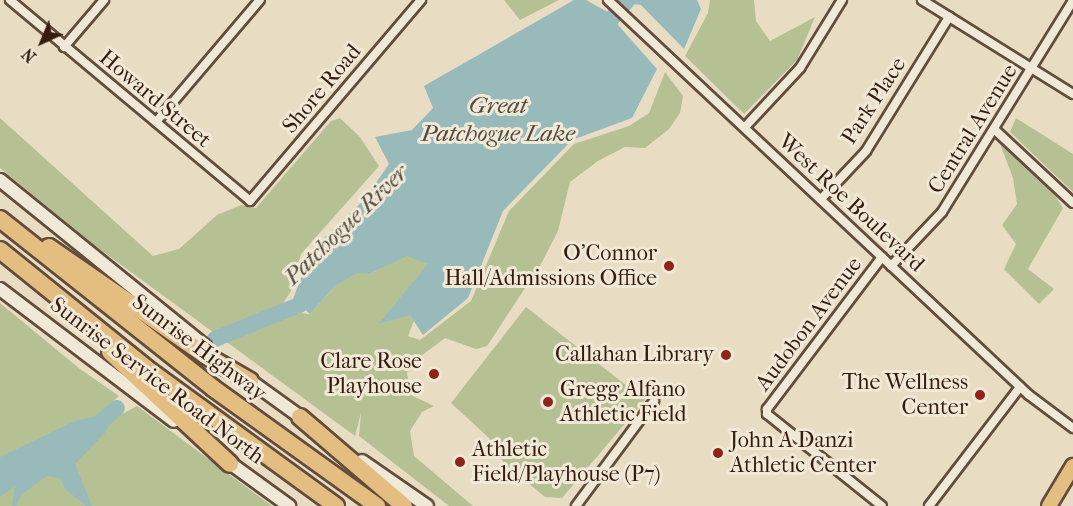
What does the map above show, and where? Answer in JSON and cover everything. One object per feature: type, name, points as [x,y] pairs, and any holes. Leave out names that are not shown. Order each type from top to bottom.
[{"type":"highway","points":[[0,218],[206,355],[250,381]]},
{"type":"highway","name":"Sunrise Highway","points":[[0,218],[213,388],[377,506]]},
{"type":"highway","name":"Sunrise Highway","points":[[0,250],[146,368],[336,506]]},
{"type":"highway","points":[[27,272],[230,464]]},
{"type":"highway","points":[[300,417],[404,506]]},
{"type":"main road","points":[[0,180],[108,271],[250,381],[428,506]]},
{"type":"main road","name":"Sunrise Service Road North","points":[[0,289],[230,464],[289,506]]},
{"type":"main road","points":[[1049,506],[1073,466]]},
{"type":"street","name":"Howard Street","points":[[10,0],[250,201]]},
{"type":"street","points":[[64,47],[104,0]]},
{"type":"street","points":[[156,122],[260,0]]},
{"type":"street","name":"Shore Road","points":[[250,201],[421,0]]},
{"type":"street","points":[[745,127],[800,68],[842,0]]},
{"type":"street","points":[[922,0],[1073,94]]},
{"type":"street","name":"Central Avenue","points":[[891,266],[942,212],[1073,1]]},
{"type":"street","name":"West Roe Boulevard","points":[[611,3],[1020,387],[1073,428]]},
{"type":"street","name":"Park Place","points":[[821,199],[866,151],[949,17]]},
{"type":"street","points":[[994,129],[1073,203]]},
{"type":"street","name":"Audobon Avenue","points":[[882,257],[767,409],[767,414],[882,506]]},
{"type":"street","points":[[929,506],[1020,387]]},
{"type":"street","points":[[576,506],[654,401]]},
{"type":"green space","points":[[504,0],[559,0],[520,20]]},
{"type":"green space","points":[[710,0],[754,0],[756,21],[770,41],[815,17],[797,60],[744,114],[685,56],[708,13]]},
{"type":"green space","points":[[665,72],[683,96],[680,113],[669,129],[645,148],[625,147],[598,161],[570,182],[558,231],[541,264],[487,346],[476,349],[445,338],[417,359],[407,373],[411,395],[434,406],[422,412],[410,431],[414,456],[473,506],[449,506],[359,436],[361,413],[355,436],[94,245],[0,168],[0,118],[153,256],[179,249],[217,215],[241,205],[256,208],[331,121],[340,118],[360,137],[379,166],[301,254],[291,291],[280,308],[245,319],[222,336],[299,313],[310,314],[335,286],[357,272],[369,274],[407,255],[429,264],[379,323],[410,314],[414,321],[408,336],[420,340],[471,301],[509,211],[574,144],[629,126],[649,113]]},
{"type":"green space","points":[[1016,118],[1073,154],[1073,192],[1010,132]]},
{"type":"green space","points":[[1000,144],[1052,191],[1063,208],[1028,269],[1054,289],[1039,304],[1004,269],[1016,244],[1002,225],[1017,204],[1013,178]]},
{"type":"green space","points":[[0,303],[80,369],[119,396],[105,408],[113,419],[137,406],[272,506],[0,506]]},
{"type":"green space","name":"Gregg Alfano Athletic Field","points":[[526,307],[645,400],[562,498],[545,497],[504,463],[489,438],[451,403]]},
{"type":"water","name":"Great Patchogue Lake","points":[[574,0],[586,0],[615,16],[618,25],[657,69],[632,118],[572,140],[503,211],[468,298],[423,335],[410,315],[378,324],[428,264],[407,256],[369,274],[357,273],[335,286],[310,314],[293,299],[312,249],[364,200],[389,164],[375,137],[412,130],[433,108],[424,86]]},
{"type":"water","points":[[625,0],[697,0],[701,9],[684,49],[641,5],[626,3]]},
{"type":"water","points":[[109,414],[113,419],[104,434],[75,464],[92,506],[86,506],[65,489],[60,478],[47,476],[22,494],[16,506],[12,506],[15,486],[0,497],[0,457],[77,420]]},
{"type":"waterway","name":"Patchogue River","points":[[607,24],[628,0]]},
{"type":"waterway","name":"Patchogue River","points":[[215,339],[299,305],[314,288]]},
{"type":"waterway","name":"Patchogue River","points":[[93,428],[117,408]]},
{"type":"place","name":"O'Connor Hall/Admissions Office","points":[[669,266]]},
{"type":"place","name":"Callahan Library","points":[[726,355]]},
{"type":"place","name":"Clare Rose Playhouse","points":[[434,374]]},
{"type":"place","name":"The Wellness Center","points":[[980,395]]},
{"type":"place","name":"Gregg Alfano Athletic Field","points":[[548,402]]},
{"type":"place","name":"John A Danzi Athletic Center","points":[[718,453]]},
{"type":"place","name":"Athletic Field/Playhouse (P7)","points":[[460,462]]}]
